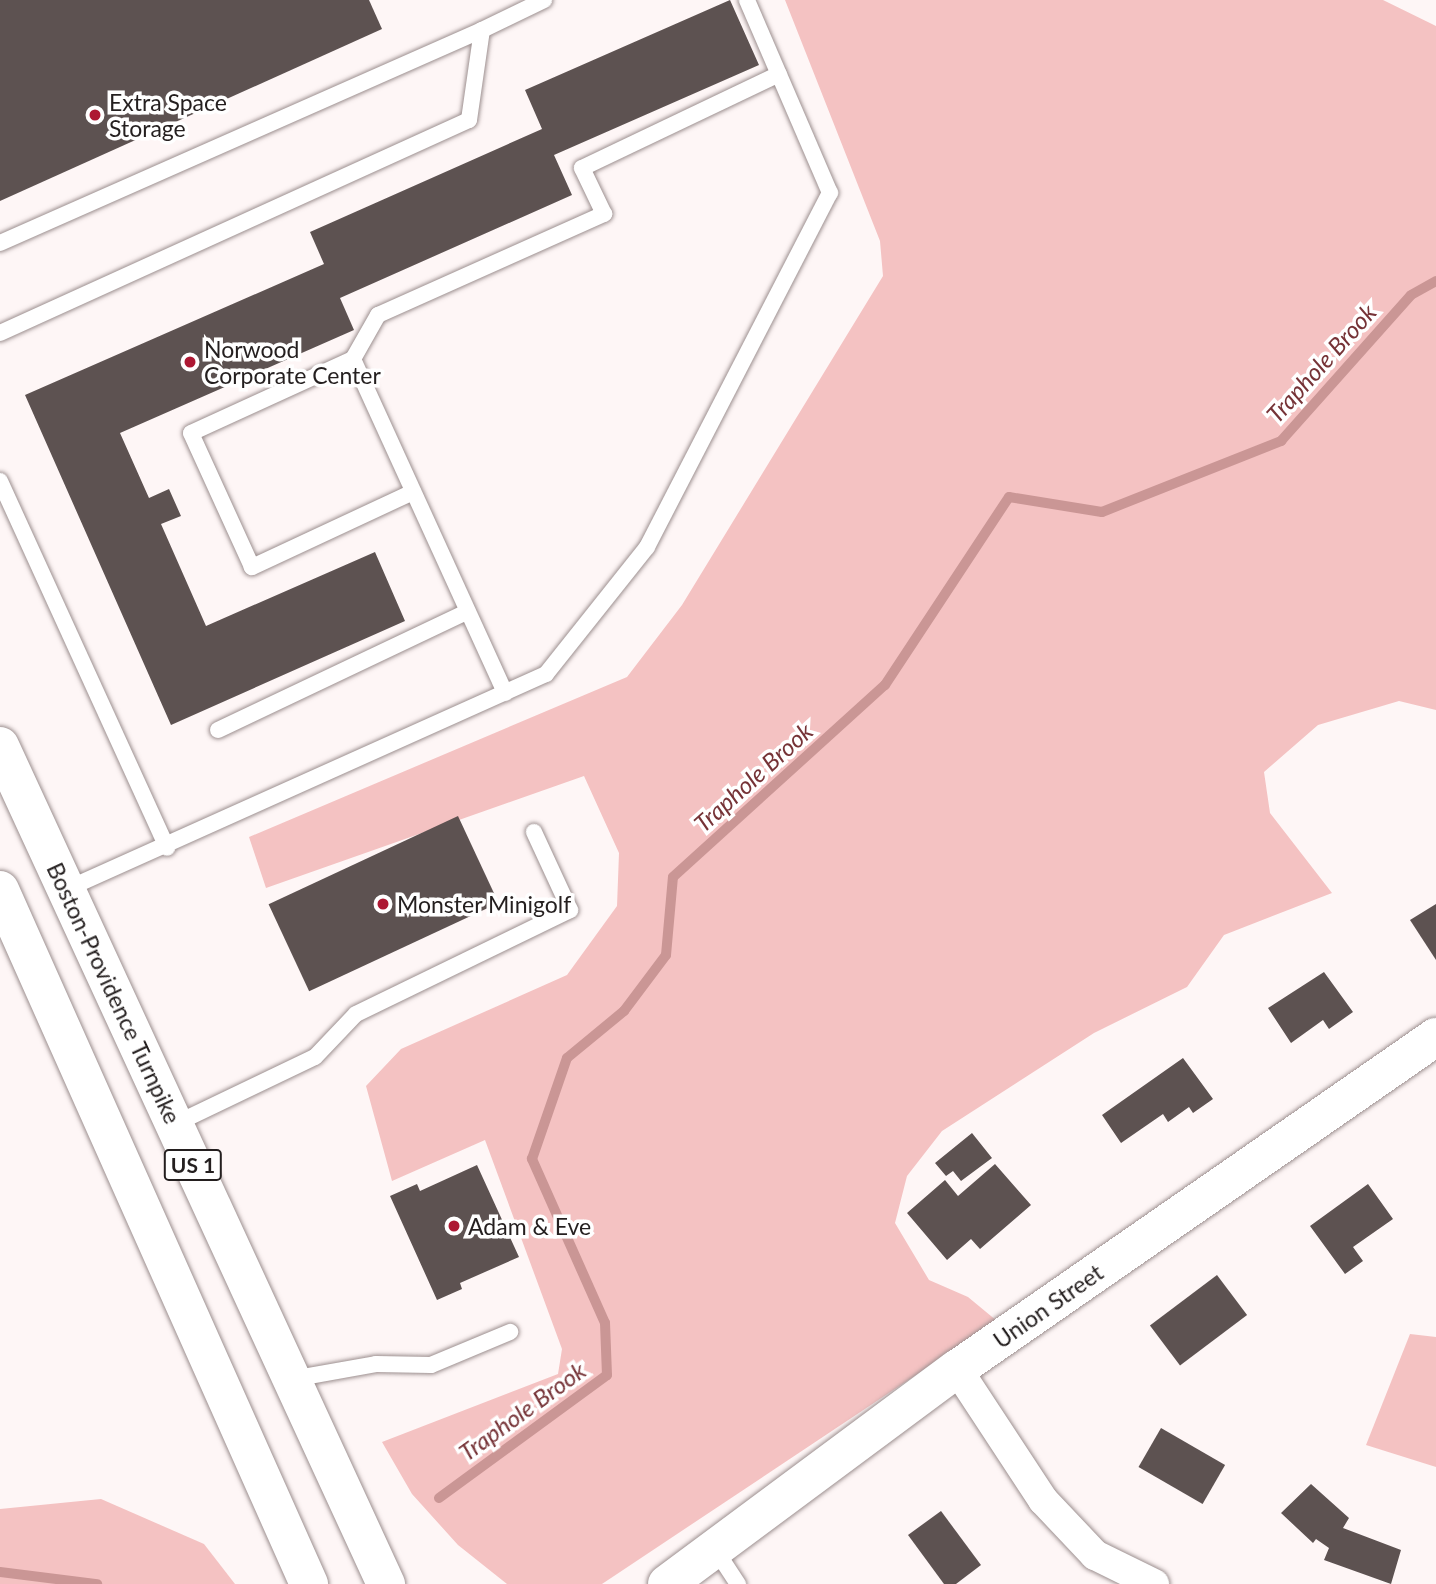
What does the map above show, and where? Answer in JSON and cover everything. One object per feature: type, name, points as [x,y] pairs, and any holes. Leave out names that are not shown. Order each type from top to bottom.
[{"type":"main road","name":"Boston-Providence Turnpike","points":[[0,746],[386,1584]]},
{"type":"main road","name":"US 1","points":[[0,890],[309,1584]]},
{"type":"main road","name":"Union Street","points":[[667,1584],[957,1370],[1436,1037]]},
{"type":"street","points":[[957,1370],[1043,1500],[1095,1555],[1154,1584]]},
{"type":"lane","points":[[0,243],[482,30],[544,0]]},
{"type":"lane","points":[[67,889],[167,848],[546,674],[647,547],[830,193],[747,0]]},
{"type":"lane","points":[[0,333],[469,120],[482,30]]},
{"type":"lane","points":[[414,492],[252,567],[191,433],[353,359],[378,315],[604,214],[582,168],[779,74]]},
{"type":"lane","points":[[353,359],[505,693]]},
{"type":"lane","points":[[0,481],[167,848]]},
{"type":"lane","points":[[218,730],[467,612]]},
{"type":"lane","points":[[175,1124],[315,1057],[356,1014],[570,909],[534,832]]},
{"type":"lane","points":[[292,1379],[376,1364],[431,1365],[510,1332]]},
{"type":"lane","points":[[715,1549],[738,1584]]},
{"type":"shaded area","points":[[785,0],[1383,0],[1436,26],[1436,710],[1399,701],[1318,725],[1264,772],[1270,813],[1332,893],[1224,935],[1187,987],[1094,1033],[942,1131],[907,1176],[895,1223],[929,1280],[968,1297],[997,1321],[602,1584],[507,1584],[458,1545],[412,1494],[382,1442],[558,1374],[562,1349],[485,1140],[392,1181],[366,1086],[401,1049],[567,975],[617,906],[619,853],[584,776],[266,888],[249,837],[627,677],[682,605],[883,276],[880,241]]},
{"type":"shaded area","points":[[1410,1334],[1436,1337],[1436,1467],[1366,1445]]},
{"type":"shaded area","points":[[101,1499],[204,1544],[235,1584],[0,1584],[0,1509]]},
{"type":"building","name":"Extra Space Storage","points":[[0,0],[369,0],[382,29],[0,201]]},
{"type":"building","name":"Norwood Corporate Center","points":[[730,0],[759,65],[554,155],[572,195],[340,298],[354,330],[120,433],[149,498],[169,489],[181,516],[161,524],[206,626],[375,552],[405,621],[171,725],[25,395],[324,264],[310,232],[542,129],[525,90]]},
{"type":"building","name":"Monster Minigolf","points":[[458,816],[499,903],[309,991],[269,904]]},
{"type":"building","points":[[1436,904],[1436,960],[1410,920]]},
{"type":"building","points":[[1324,972],[1353,1012],[1329,1029],[1323,1020],[1291,1043],[1268,1008]]},
{"type":"building","points":[[1183,1058],[1213,1099],[1193,1113],[1189,1107],[1168,1122],[1163,1114],[1121,1143],[1102,1115]]},
{"type":"building","points":[[972,1133],[992,1158],[961,1181],[953,1171],[946,1176],[935,1163]]},
{"type":"building","points":[[995,1164],[1031,1205],[980,1249],[971,1239],[947,1260],[907,1213],[945,1180],[958,1196]]},
{"type":"building","name":"Adam & Eve","points":[[477,1165],[519,1257],[460,1283],[462,1289],[437,1300],[390,1196],[417,1184],[420,1191]]},
{"type":"building","points":[[1368,1184],[1393,1219],[1353,1247],[1363,1261],[1345,1274],[1310,1226]]},
{"type":"building","points":[[1217,1275],[1247,1315],[1180,1365],[1150,1326]]},
{"type":"building","points":[[1161,1428],[1225,1465],[1203,1504],[1138,1467]]},
{"type":"building","points":[[1311,1484],[1349,1518],[1343,1528],[1401,1550],[1391,1584],[1324,1560],[1329,1548],[1316,1539],[1313,1543],[1281,1513]]},
{"type":"building","points":[[941,1511],[981,1565],[956,1584],[944,1584],[908,1535]]},
{"type":"waterway","name":"Traphole Brook","points":[[439,1498],[607,1375],[605,1323],[532,1159],[567,1058],[624,1011],[666,955],[673,877],[885,685],[1009,497],[1102,512],[1281,441],[1411,295],[1436,281]]},
{"type":"waterway","name":"Traphole Brook","points":[[0,1572],[97,1584]]},
{"type":"place","name":"Extra Space Storage","points":[[95,115]]},
{"type":"place","name":"Norwood Corporate Center","points":[[190,362]]},
{"type":"place","name":"Monster Minigolf","points":[[383,904]]},
{"type":"place","name":"Adam & Eve","points":[[454,1226]]}]
